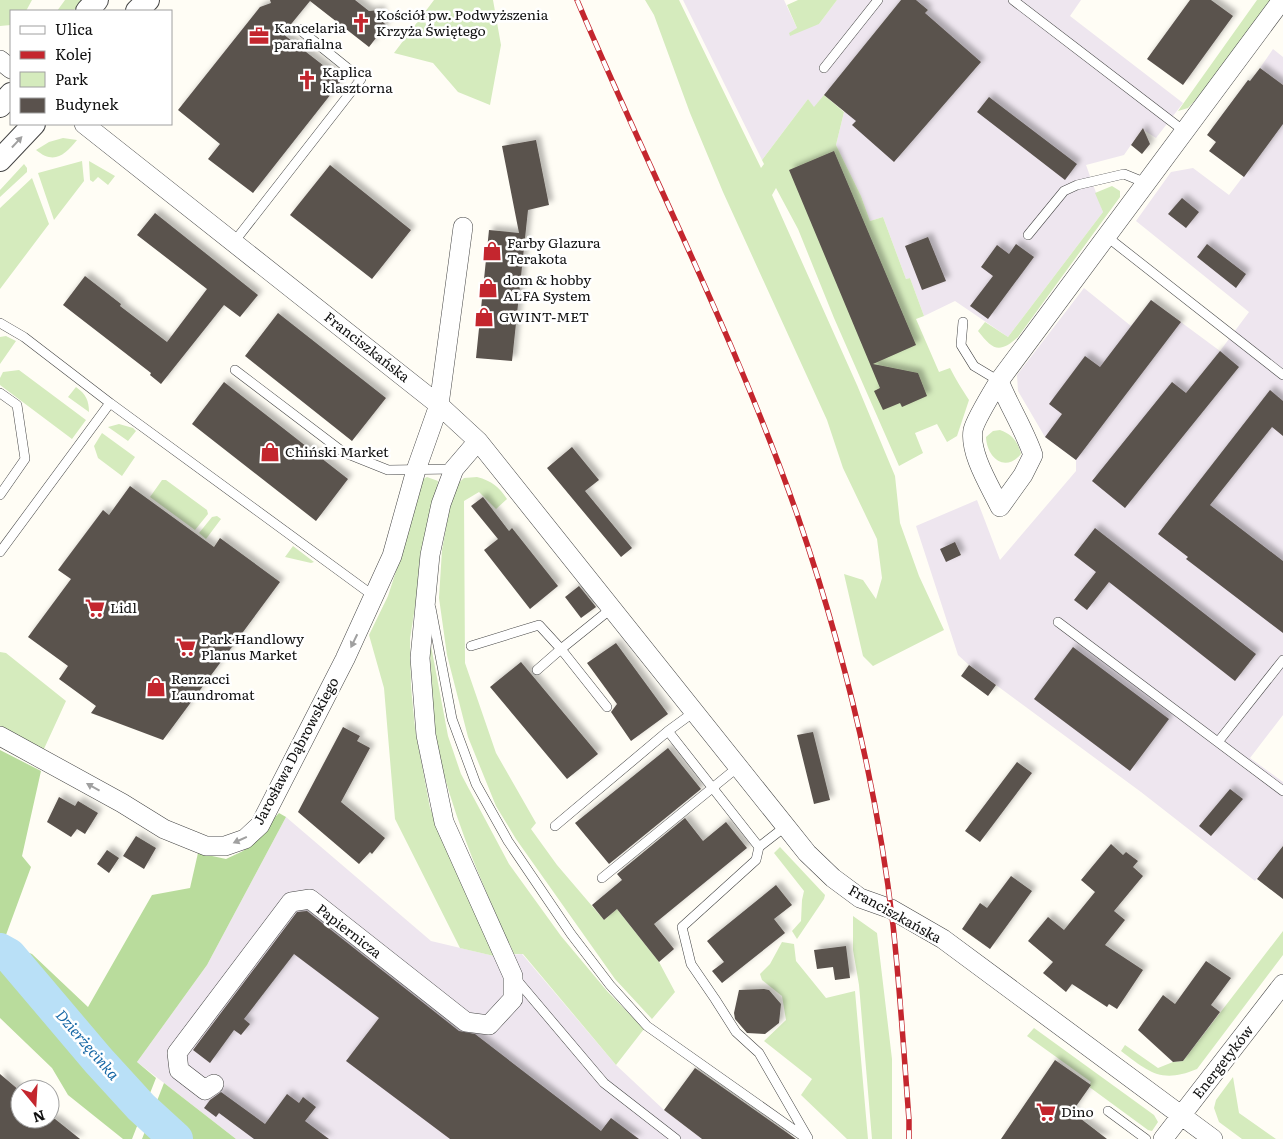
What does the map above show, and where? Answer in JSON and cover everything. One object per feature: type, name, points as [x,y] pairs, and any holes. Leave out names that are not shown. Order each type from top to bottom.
[{"type":"street","points":[[88,10],[98,0]]},
{"type":"street","points":[[138,10],[148,0]]},
{"type":"street","points":[[999,381],[1007,401],[1028,439],[1033,455],[1023,475],[1000,507],[973,448],[973,428],[999,381],[1282,0]]},
{"type":"street","points":[[0,60],[10,68]]},
{"type":"street","points":[[0,106],[10,95]]},
{"type":"street","points":[[0,160],[33,125]]},
{"type":"street","name":"Franciszkańska","points":[[85,125],[439,405],[478,441],[807,853],[840,883],[860,898],[891,910],[942,939],[1213,1139]]},
{"type":"street","name":"Jarosława Dąbrowskiego","points":[[0,736],[122,803],[164,829],[206,846],[225,846],[245,839],[260,825],[345,659],[375,597],[392,556],[416,470],[439,405],[463,227]]},
{"type":"street","points":[[478,441],[454,469],[441,504],[430,555],[420,658],[426,736],[444,822],[513,976]]},
{"type":"street","name":"Papiernicza","points":[[214,1084],[205,1090],[179,1070],[177,1054],[291,902],[310,899],[466,1022],[489,1025],[513,999],[513,976]]},
{"type":"street","name":"Energetyków","points":[[1163,1139],[1283,984]]},
{"type":"lane","points":[[824,68],[878,0]]},
{"type":"lane","points":[[1013,0],[1184,131]]},
{"type":"lane","points":[[234,242],[361,80],[299,29]]},
{"type":"lane","points":[[1028,236],[1064,191],[1077,185],[1124,174],[1146,183]]},
{"type":"lane","points":[[1106,236],[1283,375]]},
{"type":"lane","points":[[963,322],[960,345],[974,366],[999,381]]},
{"type":"lane","points":[[0,323],[24,337],[110,403],[375,597]]},
{"type":"lane","points":[[235,370],[343,452],[388,470],[454,469]]},
{"type":"lane","points":[[0,393],[17,405],[25,459],[0,495]]},
{"type":"lane","points":[[0,552],[110,403]]},
{"type":"lane","points":[[430,555],[429,594],[436,642],[452,719],[476,784],[508,841],[571,934],[610,985],[647,1026],[807,1139]]},
{"type":"lane","points":[[537,670],[613,608]]},
{"type":"lane","points":[[1058,622],[1283,791]]},
{"type":"lane","points":[[471,646],[540,625],[607,708]]},
{"type":"lane","points":[[1218,742],[1283,660]]},
{"type":"lane","points":[[555,826],[668,731],[694,712]]},
{"type":"lane","points":[[668,731],[759,847]]},
{"type":"lane","points":[[602,878],[738,767]]},
{"type":"lane","points":[[786,826],[759,847],[756,860],[682,927],[691,964],[716,999],[736,1032],[759,1053],[807,1139]]},
{"type":"lane","points":[[513,976],[604,1082],[676,1139]]},
{"type":"lane","points":[[1108,1111],[1146,1139]]},
{"type":"shaded area","points":[[683,0],[784,0],[797,28],[819,24],[837,0],[901,0],[814,108],[808,99],[762,160]]},
{"type":"shaded area","points":[[916,0],[1081,0],[1070,16],[1183,103],[1156,138],[1142,129],[1124,155],[1086,165],[1103,212],[1008,337],[955,301],[924,316],[910,278],[906,279],[883,217],[870,221],[861,196],[836,145],[844,112],[928,10]]},
{"type":"shaded area","points":[[1273,49],[1283,57],[1283,85],[1260,68]]},
{"type":"shaded area","points":[[1283,124],[1283,715],[1250,758],[1283,782],[1283,846],[1255,881],[1141,792],[958,655],[916,526],[977,500],[1000,560],[1076,471],[1076,460],[1045,437],[1018,391],[1017,375],[1084,288],[1131,326],[1151,300],[1220,351],[1249,312],[1136,221],[1171,172],[1193,168],[1229,195]]},
{"type":"shaded area","points":[[286,817],[431,941],[494,956],[522,954],[616,1065],[664,1110],[702,1139],[236,1139],[137,1062],[207,965]]},
{"type":"green space","points":[[0,0],[32,0],[27,10],[10,10],[10,25],[0,26]]},
{"type":"green space","points":[[65,0],[84,0],[74,10],[58,10]]},
{"type":"green space","points":[[434,0],[493,0],[501,45],[490,105],[458,92],[433,63],[394,53]]},
{"type":"green space","points":[[645,0],[679,0],[761,168],[764,164],[762,160],[808,99],[814,107],[824,95],[844,112],[836,145],[861,196],[870,221],[883,217],[906,279],[910,278],[924,316],[916,319],[939,372],[950,368],[969,400],[957,436],[947,442],[937,424],[915,433],[923,453],[899,466],[834,318],[798,229],[776,188],[772,195],[857,385],[895,476],[900,523],[919,576],[944,630],[873,666],[863,656],[844,574],[863,580],[876,599],[882,578],[877,539],[843,468],[827,420],[723,192],[690,113],[654,15]]},
{"type":"green space","points":[[798,0],[837,0],[819,24],[790,36],[789,33],[797,28],[787,5]]},
{"type":"green space","points":[[1257,0],[1271,0],[1200,95],[1188,108],[1178,111]]},
{"type":"green space","points":[[63,138],[77,140],[64,154],[48,157],[36,150],[49,142]]},
{"type":"green space","points":[[82,161],[84,181],[54,220],[38,173]]},
{"type":"green space","points":[[89,161],[115,176],[108,185],[98,177],[93,182],[90,180]]},
{"type":"green space","points":[[24,164],[27,172],[0,197],[0,190]]},
{"type":"green space","points":[[32,178],[49,224],[0,289],[0,208]]},
{"type":"green space","points":[[1112,186],[1120,191],[1120,197],[1018,337],[1001,348],[992,346],[978,331],[985,322],[1008,337],[1103,212],[1095,193]]},
{"type":"green space","points":[[6,336],[16,341],[0,364],[0,337]]},
{"type":"green space","points":[[19,370],[86,420],[72,439],[0,385],[0,378],[3,372]]},
{"type":"green space","points":[[76,387],[86,398],[89,412],[68,397]]},
{"type":"green space","points":[[119,424],[133,428],[136,431],[128,441],[108,427]]},
{"type":"green space","points":[[1000,430],[1014,439],[1018,446],[1021,454],[1015,460],[1003,463],[993,457],[987,445],[986,437],[993,431]]},
{"type":"green space","points":[[102,433],[135,457],[122,476],[98,458],[94,446]]},
{"type":"green space","points":[[427,477],[438,481],[428,523],[410,639],[411,687],[415,728],[430,808],[494,956],[460,948],[395,819],[384,688],[369,635],[388,596],[409,531],[421,480]]},
{"type":"green space","points":[[477,477],[495,485],[507,499],[496,509],[479,492],[464,501],[465,663],[496,753],[536,823],[531,829],[557,865],[604,920],[617,909],[659,962],[675,992],[652,1019],[615,979],[516,839],[496,806],[468,737],[447,655],[439,598],[442,550],[455,486],[464,478]]},
{"type":"green space","points":[[162,480],[166,480],[207,510],[208,514],[195,530],[150,497]]},
{"type":"green space","points":[[217,516],[221,519],[206,539],[199,533],[212,517]]},
{"type":"green space","points":[[293,546],[314,562],[285,557]]},
{"type":"green space","points":[[429,635],[448,736],[461,774],[509,864],[561,936],[607,991],[644,1029],[616,1065],[523,954],[514,954],[494,909],[466,841],[443,771],[434,720]]},
{"type":"green space","points":[[0,652],[6,653],[66,701],[43,751],[0,728]]},
{"type":"green space","points":[[0,750],[41,771],[22,856],[31,867],[3,943],[32,954],[88,1007],[152,895],[190,888],[198,853],[226,859],[243,851],[279,813],[286,817],[207,965],[137,1062],[156,1078],[132,1139],[123,1139],[68,1095],[52,1068],[0,1018]]},
{"type":"green space","points":[[780,847],[825,895],[797,939],[792,931],[801,921],[804,891],[774,853]]},
{"type":"green space","points":[[853,916],[877,933],[892,1059],[892,1139],[872,1139],[859,985],[853,950]]},
{"type":"green space","points":[[1283,931],[1283,955],[1197,1069],[1174,1075],[1156,1074],[1121,1051],[1125,1045],[1158,1068],[1173,1062],[1183,1061]]},
{"type":"green space","points":[[782,942],[794,944],[796,961],[826,998],[855,991],[868,1139],[847,1139],[801,1095],[812,1079],[764,1041],[786,1020],[782,996],[762,980],[760,974],[770,964]]},
{"type":"green space","points":[[1034,1028],[1154,1115],[1158,1122],[1152,1131],[1088,1086],[1091,1082],[1027,1036]]},
{"type":"green space","points":[[1233,1077],[1239,1113],[1276,1139],[1242,1139],[1219,1122],[1214,1108],[1216,1100]]},
{"type":"green space","points":[[164,1083],[236,1139],[142,1139]]},
{"type":"building","points":[[270,0],[355,0],[369,11],[381,10],[382,21],[386,25],[369,47],[310,1],[283,34],[342,80],[253,193],[208,159],[220,144],[178,110],[260,7],[271,3]]},
{"type":"building","points":[[901,0],[916,0],[928,10],[925,13],[981,62],[894,162],[852,125],[856,121],[824,95]]},
{"type":"building","points":[[1190,0],[1211,0],[1233,16],[1183,85],[1147,59]]},
{"type":"building","points":[[1260,68],[1283,85],[1283,124],[1244,177],[1209,151],[1216,142],[1207,135],[1248,80],[1250,81]]},
{"type":"building","points":[[989,97],[1077,164],[1065,180],[977,112]]},
{"type":"building","points":[[1143,128],[1150,144],[1142,154],[1131,145]]},
{"type":"building","points":[[536,140],[549,205],[528,210],[512,361],[476,358],[489,230],[519,233],[502,146]]},
{"type":"building","points":[[834,151],[916,345],[873,364],[918,373],[927,396],[902,407],[900,403],[883,410],[874,391],[880,388],[789,170]]},
{"type":"building","points":[[330,165],[411,230],[372,279],[290,215]]},
{"type":"building","points":[[1182,198],[1199,212],[1186,228],[1168,214]]},
{"type":"building","points":[[155,213],[258,295],[240,317],[224,305],[161,384],[150,375],[151,373],[63,305],[85,276],[167,342],[207,289],[137,235]]},
{"type":"building","points":[[928,237],[946,281],[922,290],[905,246]]},
{"type":"building","points":[[1016,244],[1034,257],[988,319],[970,306],[993,276],[981,267],[997,245],[1009,254]]},
{"type":"building","points":[[1207,244],[1246,274],[1236,288],[1197,257]]},
{"type":"building","points":[[1151,300],[1181,322],[1076,460],[1045,437],[1062,414],[1049,404],[1085,356],[1100,367]]},
{"type":"building","points":[[278,313],[386,398],[352,441],[245,356]]},
{"type":"building","points":[[1220,351],[1239,367],[1125,508],[1092,481],[1172,382],[1186,393]]},
{"type":"building","name":"Chiński Market","points":[[224,382],[348,479],[316,521],[192,424]]},
{"type":"building","points":[[1270,390],[1283,401],[1283,436],[1272,427],[1210,505],[1283,561],[1283,633],[1186,559],[1188,557],[1158,534]]},
{"type":"building","points":[[572,447],[599,480],[585,491],[632,548],[621,557],[547,468]]},
{"type":"building","points":[[130,486],[214,547],[220,538],[280,582],[163,740],[91,713],[96,706],[59,679],[68,666],[28,637],[71,579],[58,570],[103,510],[109,515]]},
{"type":"building","points":[[483,497],[509,531],[512,528],[558,586],[530,609],[484,550],[498,539],[471,506]]},
{"type":"building","points":[[1095,528],[1256,654],[1235,681],[1109,582],[1087,610],[1074,600],[1096,572],[1074,555]]},
{"type":"building","points":[[955,542],[961,555],[946,562],[940,549]]},
{"type":"building","points":[[579,586],[596,607],[581,618],[565,597]]},
{"type":"building","points":[[616,643],[668,714],[631,741],[611,712],[617,704],[587,663]]},
{"type":"building","points":[[1073,647],[1169,719],[1130,771],[1034,699]]},
{"type":"building","points":[[521,662],[598,754],[567,779],[490,687]]},
{"type":"building","points":[[969,665],[996,685],[988,696],[961,676]]},
{"type":"building","points":[[343,727],[360,736],[357,741],[370,748],[341,802],[385,838],[372,854],[370,852],[359,864],[298,812]]},
{"type":"building","points":[[813,732],[830,800],[814,804],[797,735]]},
{"type":"building","points":[[668,748],[701,789],[609,864],[575,823]]},
{"type":"building","points":[[1017,762],[1032,773],[980,842],[965,831]]},
{"type":"building","points":[[1230,789],[1243,799],[1211,836],[1199,826]]},
{"type":"building","points":[[59,797],[75,806],[78,801],[98,813],[85,834],[77,829],[71,837],[47,822]]},
{"type":"building","points":[[685,818],[703,841],[726,822],[747,848],[654,924],[674,949],[659,962],[617,909],[604,920],[592,905],[622,880],[617,874]]},
{"type":"building","points":[[136,836],[156,848],[144,869],[123,856]]},
{"type":"building","points":[[1111,844],[1123,855],[1126,852],[1138,861],[1133,867],[1143,876],[1114,911],[1125,920],[1105,945],[1143,970],[1117,1009],[1109,1004],[1107,1007],[1072,984],[1066,992],[1043,973],[1053,962],[1028,941],[1048,917],[1064,930],[1095,892],[1081,880]]},
{"type":"building","points":[[1283,846],[1283,899],[1257,879]]},
{"type":"building","points":[[107,850],[119,858],[109,873],[97,864]]},
{"type":"building","points":[[1011,876],[1032,891],[990,949],[962,929],[980,903],[987,908]]},
{"type":"building","points":[[776,885],[792,905],[774,919],[785,933],[722,983],[712,971],[724,962],[707,941]]},
{"type":"building","points":[[307,911],[459,1031],[475,1034],[601,1131],[611,1118],[639,1139],[450,1139],[346,1061],[379,1018],[294,954],[244,1019],[250,1024],[241,1035],[234,1030],[210,1063],[193,1050],[297,912]]},
{"type":"building","points":[[846,946],[850,978],[835,980],[833,967],[817,969],[814,950]]},
{"type":"building","points":[[1206,961],[1231,978],[1211,1005],[1220,1012],[1183,1061],[1173,1062],[1138,1030],[1163,995],[1175,1004]]},
{"type":"building","points":[[739,990],[769,990],[781,1004],[779,1023],[765,1034],[747,1033],[735,1019],[734,1013]]},
{"type":"building","name":"Dino","points":[[1055,1060],[1091,1085],[1072,1112],[1107,1139],[1001,1139]]},
{"type":"building","points":[[695,1068],[796,1139],[702,1139],[664,1110]]},
{"type":"building","points":[[0,1074],[10,1082],[10,1129],[60,1129],[60,1123],[80,1139],[0,1139]]},
{"type":"building","points":[[221,1092],[265,1124],[287,1094],[299,1103],[303,1097],[316,1107],[305,1121],[329,1139],[254,1139],[219,1113],[216,1117],[204,1108],[210,1100]]},
{"type":"waterway","name":"Dzierżęcinka","points":[[0,950],[9,955],[98,1060],[141,1107],[176,1139]]},
{"type":"railway","points":[[577,0],[748,385],[798,517],[830,617],[844,667],[868,770],[886,873],[898,974],[909,1139]]},
{"type":"place","name":"Kościół pw. Podwyższenia Krzyża Świętego","points":[[361,23]]},
{"type":"place","name":"Kancelaria parafialna","points":[[259,36]]},
{"type":"place","name":"Kaplica klasztorna","points":[[307,80]]},
{"type":"place","name":"Farby Glazura Terakota","points":[[492,251]]},
{"type":"place","name":"dom & hobby ALFA System","points":[[488,288]]},
{"type":"place","name":"GWINT-MET","points":[[484,317]]},
{"type":"place","name":"Chiński Market","points":[[270,452]]},
{"type":"place","name":"Lidl","points":[[95,608]]},
{"type":"place","name":"Park Handlowy Planus Market","points":[[186,647]]},
{"type":"place","name":"Renzacci Laundromat","points":[[156,687]]},
{"type":"place","name":"Dino","points":[[1046,1112]]}]
